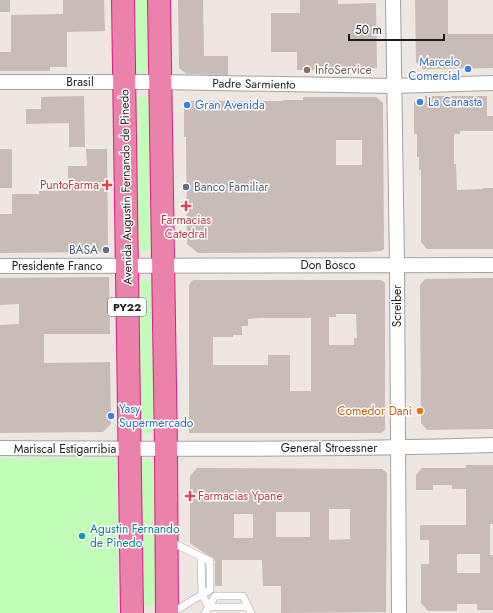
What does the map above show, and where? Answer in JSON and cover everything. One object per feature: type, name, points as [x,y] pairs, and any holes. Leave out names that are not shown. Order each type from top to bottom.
[{"type":"highway","name":"Avenida Augustín Fernando de Pinedo","points":[[123,0],[132,613]]},
{"type":"highway","name":"PY22","points":[[159,0],[167,613]]},
{"type":"street","name":"Screiber","points":[[393,0],[397,265],[399,613]]},
{"type":"street","name":"Brasil","points":[[0,82],[160,82]]},
{"type":"street","name":"Padre Sarmiento","points":[[160,82],[394,86],[493,83]]},
{"type":"street","name":"Presidente Franco","points":[[0,266],[162,265]]},
{"type":"street","name":"Don Bosco","points":[[162,265],[493,265]]},
{"type":"street","name":"General Stroessner","points":[[130,449],[398,448],[493,445]]},
{"type":"street","name":"Mariscal Estigarribia","points":[[0,448],[130,449]]},
{"type":"lane","points":[[166,540],[210,561],[213,593],[207,610]]},
{"type":"lane","points":[[201,557],[202,595],[207,610]]},
{"type":"lane","points":[[171,613],[202,595],[213,593],[243,596],[249,610],[207,610]]},
{"type":"green space","points":[[131,0],[151,0],[151,68],[144,74],[135,72],[131,68]]},
{"type":"green space","points":[[144,96],[152,102],[154,245],[149,250],[145,251],[138,250],[135,98]]},
{"type":"green space","points":[[143,279],[151,281],[155,285],[156,428],[153,432],[147,434],[140,432],[135,285]]},
{"type":"green space","points":[[110,457],[116,459],[118,465],[118,613],[0,613],[0,458]]},
{"type":"green space","points":[[149,459],[157,464],[159,600],[155,604],[149,606],[142,604],[140,461]]},
{"type":"building","points":[[0,0],[10,0],[10,12],[0,12]]},
{"type":"building","points":[[63,0],[104,0],[105,31],[67,32],[67,67],[50,67],[50,71],[0,71],[0,52],[11,52],[11,15],[63,14]]},
{"type":"building","points":[[178,0],[203,0],[204,56],[228,56],[228,75],[187,74],[179,68]]},
{"type":"building","points":[[300,0],[338,0],[338,4],[376,3],[377,68],[297,70],[297,52],[271,52],[271,13],[300,13]]},
{"type":"building","points":[[415,0],[448,0],[448,34],[493,34],[493,68],[423,69],[416,62]]},
{"type":"building","points":[[84,96],[85,147],[69,147],[69,123],[26,124],[26,109],[41,109],[41,97]]},
{"type":"building","points":[[425,96],[487,96],[487,116],[493,116],[493,131],[460,131],[460,134],[454,134],[454,164],[456,164],[457,190],[493,188],[493,249],[427,249],[421,242],[421,170],[419,170],[419,157],[417,157],[417,134],[414,134],[414,102],[425,102]]},
{"type":"building","points":[[303,97],[376,97],[383,103],[384,249],[381,251],[365,252],[198,253],[187,244],[186,137],[184,137],[184,108],[191,101],[303,100]],"holes":[[[336,140],[362,140],[362,165],[336,165]]]},
{"type":"building","points":[[0,149],[12,149],[12,188],[0,188]]},
{"type":"building","points":[[86,149],[107,149],[108,249],[105,252],[0,253],[0,214],[12,214],[12,194],[39,194],[39,191],[68,190],[68,166],[87,166]]},
{"type":"building","points":[[109,277],[110,334],[44,334],[44,363],[110,362],[111,424],[103,432],[0,433],[0,325],[19,324],[19,304],[0,305],[0,278]]},
{"type":"building","points":[[493,278],[493,429],[427,430],[421,423],[420,285],[425,279]]},
{"type":"building","points":[[193,280],[381,280],[385,283],[385,430],[381,433],[189,433],[189,285]],"holes":[[[336,314],[356,314],[357,338],[354,338],[354,345],[329,345],[329,317],[336,317]],[[311,318],[311,391],[290,391],[290,355],[268,355],[268,365],[213,365],[213,337],[233,337],[233,335],[242,335],[242,326],[248,326],[248,319]]]},
{"type":"building","points":[[466,465],[493,465],[493,524],[490,524],[490,555],[493,555],[493,610],[477,610],[477,604],[457,604],[457,611],[428,611],[421,603],[421,564],[429,564],[429,540],[420,540],[420,525],[466,525],[466,489],[452,489],[452,485],[433,485],[433,490],[416,490],[416,475],[422,468],[466,468]],"holes":[[[457,554],[480,554],[480,573],[457,573]]]},
{"type":"building","points":[[197,468],[382,469],[387,473],[386,612],[281,613],[281,586],[263,586],[262,560],[222,560],[222,586],[215,586],[216,563],[214,559],[190,543],[190,476]],"holes":[[[329,509],[350,509],[350,539],[329,540]],[[276,512],[310,512],[310,537],[276,537]],[[234,514],[253,514],[253,538],[234,538]]]},
{"type":"place","name":"Marcelo Comercial","points":[[468,69]]},
{"type":"place","name":"InfoService","points":[[307,70]]},
{"type":"place","name":"La Canasta","points":[[420,102]]},
{"type":"place","name":"Gran Avenida","points":[[187,105]]},
{"type":"place","name":"PuntoFarma","points":[[107,185]]},
{"type":"place","name":"Banco Familiar","points":[[186,187]]},
{"type":"place","name":"Farmacias Catedral","points":[[186,206]]},
{"type":"place","name":"BASA","points":[[106,250]]},
{"type":"place","name":"Comedor Dani","points":[[420,411]]},
{"type":"place","name":"Yasy Supermercado","points":[[111,416]]},
{"type":"place","name":"Farmacias Ypane","points":[[190,496]]},
{"type":"place","name":"Agustin Fernando de Pinedo","points":[[82,536]]}]
